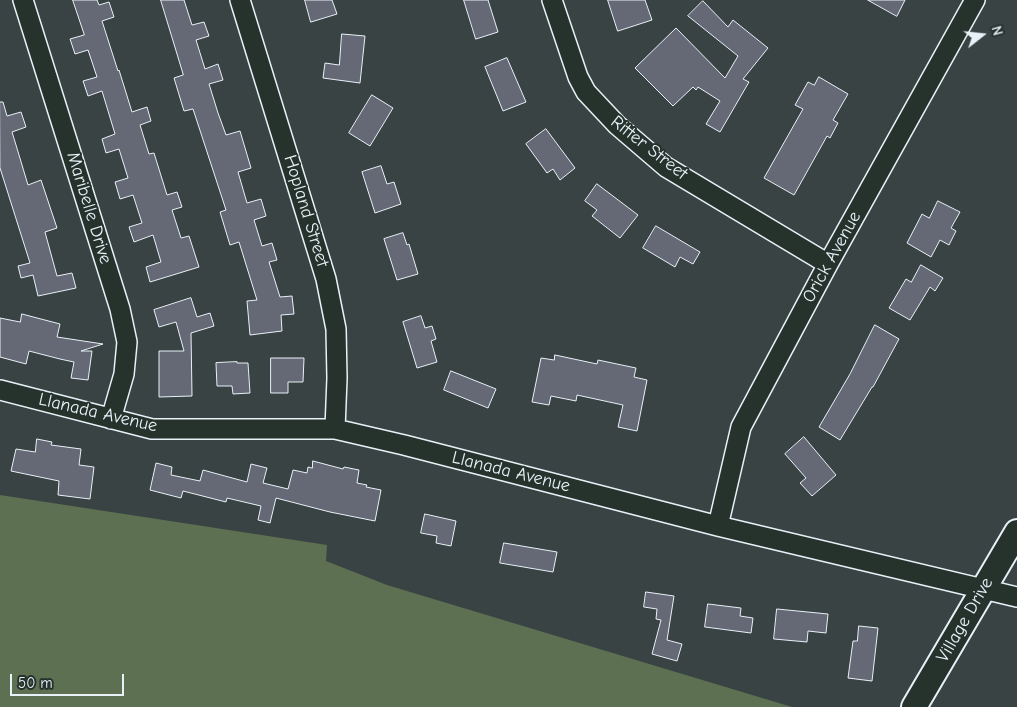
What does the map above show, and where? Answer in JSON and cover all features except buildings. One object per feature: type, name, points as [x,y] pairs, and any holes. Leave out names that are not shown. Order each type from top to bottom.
[{"type":"main road","name":"Village Drive","points":[[914,707],[1017,532]]},
{"type":"street","name":"Maribelle Drive","points":[[23,0],[120,309],[127,342],[124,374],[111,419]]},
{"type":"street","name":"Hopland Street","points":[[240,0],[326,279],[336,328],[335,429]]},
{"type":"street","name":"Ritter Street","points":[[552,0],[578,77],[586,92],[617,126],[666,167],[828,264]]},
{"type":"street","name":"Orick Avenue","points":[[718,526],[741,427],[828,264],[975,0]]},
{"type":"street","name":"Llanada Avenue","points":[[0,390],[152,429],[335,429],[414,447],[718,526],[1017,597]]},
{"type":"green space","points":[[0,495],[327,545],[326,561],[387,585],[792,707],[0,707]]}]
